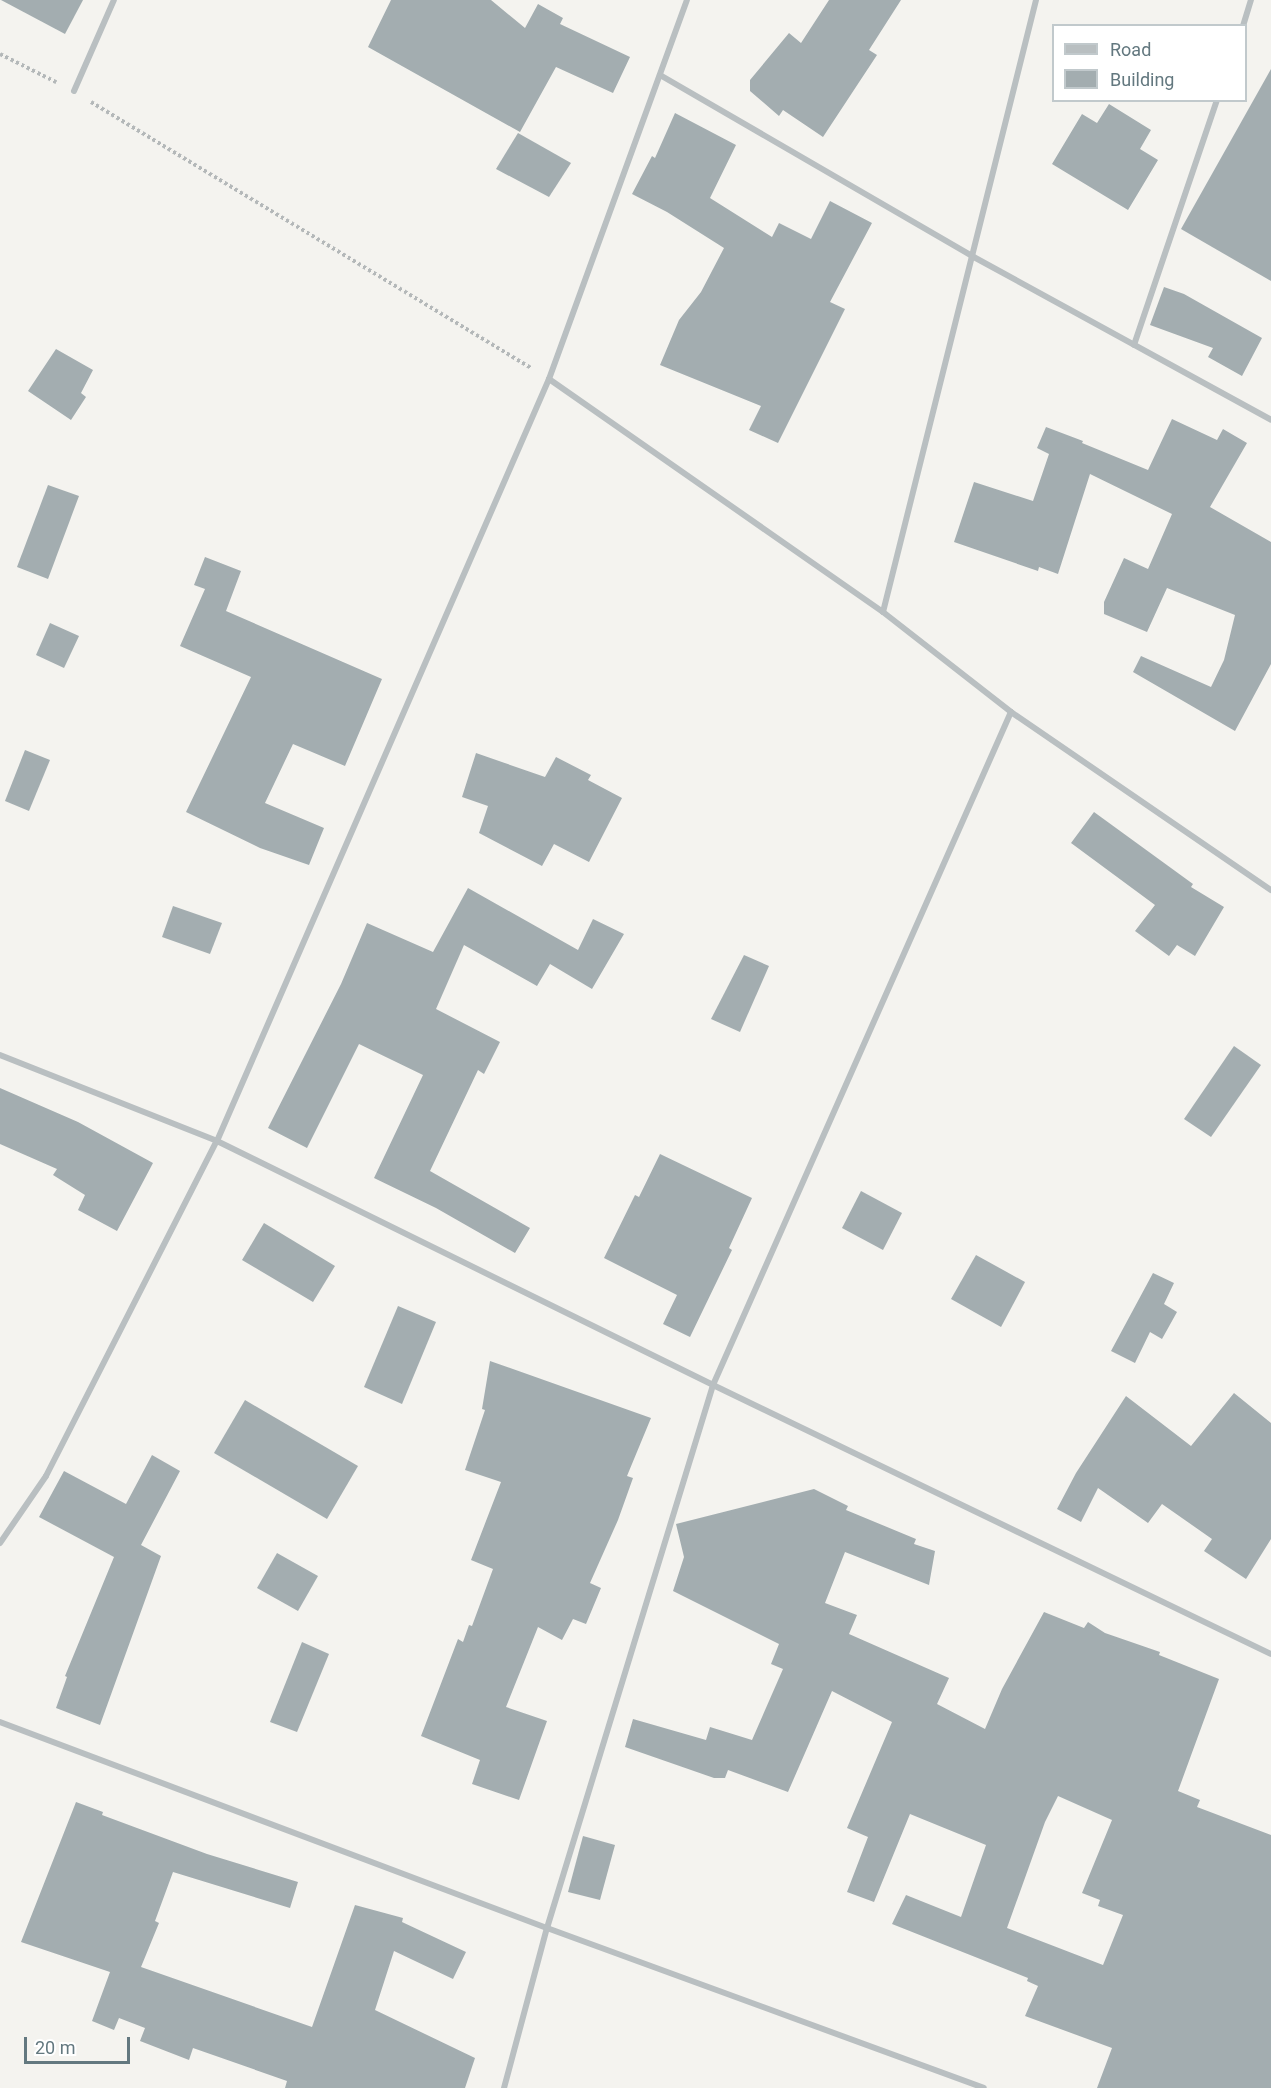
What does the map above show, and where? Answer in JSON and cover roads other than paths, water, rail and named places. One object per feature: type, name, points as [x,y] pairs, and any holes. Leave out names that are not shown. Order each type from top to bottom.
[{"type":"street","points":[[74,91],[114,0]]},
{"type":"street","points":[[0,1543],[46,1476],[217,1140],[549,379],[687,0]]},
{"type":"street","points":[[883,612],[1036,0]]},
{"type":"street","points":[[1244,24],[1251,0]]},
{"type":"street","points":[[660,75],[972,256],[1271,420]]},
{"type":"street","points":[[1134,345],[1216,102]]},
{"type":"street","points":[[549,379],[883,612],[1011,712],[1271,890]]},
{"type":"street","points":[[504,2088],[547,1928],[712,1385],[1011,712]]},
{"type":"street","points":[[0,1055],[217,1140],[712,1385],[1271,1654]]},
{"type":"street","points":[[0,1722],[547,1928],[984,2088]]}]
